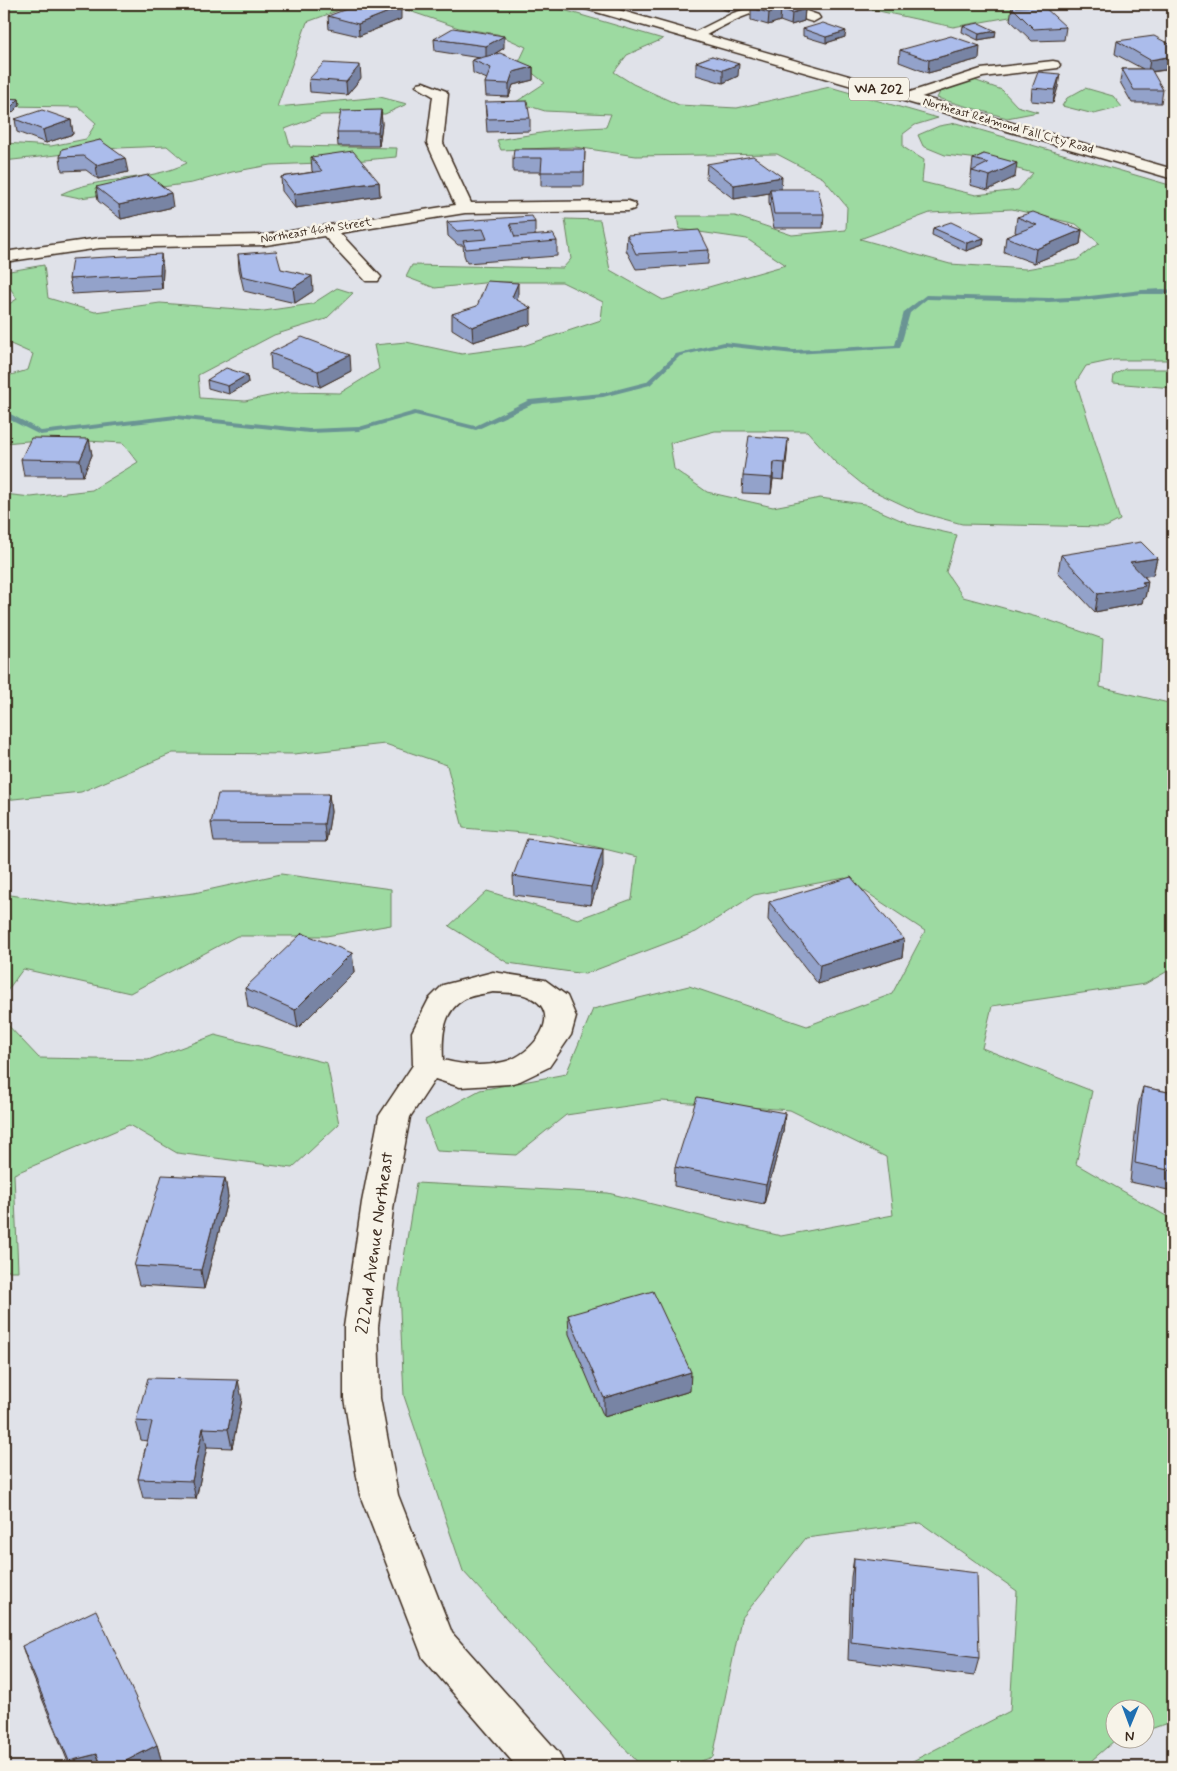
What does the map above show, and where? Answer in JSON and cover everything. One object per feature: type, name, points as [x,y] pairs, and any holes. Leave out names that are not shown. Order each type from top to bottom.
[{"type":"street","name":"Northeast Redmond Fall City Road","points":[[584,4],[1173,174]]},
{"type":"street","points":[[694,36],[745,13],[773,6],[790,9],[812,18]]},
{"type":"street","points":[[909,97],[981,73],[1053,65]]},
{"type":"street","points":[[423,86],[441,94],[435,143],[465,208]]},
{"type":"street","name":"Northeast 46th Street","points":[[4,257],[100,243],[266,240],[330,232],[397,218],[465,208],[628,206]]},
{"type":"street","points":[[330,232],[372,278]]},
{"type":"street","name":"222nd Avenue Northeast","points":[[428,1066],[395,1116],[387,1156],[361,1327],[362,1398],[379,1495],[437,1645],[544,1767]]},
{"type":"green space","points":[[4,4],[543,4],[663,39],[627,55],[614,72],[633,84],[679,105],[737,108],[830,87],[938,118],[915,125],[903,134],[903,147],[924,160],[922,182],[976,195],[1018,190],[1033,173],[979,159],[945,155],[923,146],[918,135],[939,126],[956,123],[1173,186],[1173,360],[1114,360],[1086,366],[1076,382],[1120,520],[1106,527],[962,524],[918,512],[867,488],[835,462],[807,431],[715,431],[670,443],[674,469],[707,492],[773,507],[820,498],[864,504],[912,525],[957,535],[946,572],[963,597],[1048,620],[1103,639],[1100,687],[1173,704],[1173,968],[1145,984],[992,1006],[982,1048],[1092,1091],[1076,1164],[1173,1220],[1173,1721],[1154,1728],[1154,1698],[1104,1698],[1104,1748],[1106,1748],[1084,1767],[901,1767],[1010,1711],[1017,1591],[921,1523],[806,1538],[741,1619],[713,1757],[683,1767],[642,1767],[463,1571],[404,1396],[399,1289],[416,1183],[608,1193],[781,1236],[893,1215],[886,1157],[790,1110],[662,1101],[566,1115],[516,1155],[437,1151],[425,1120],[480,1090],[566,1074],[593,1009],[689,986],[807,1026],[892,994],[925,931],[845,878],[754,895],[696,932],[585,974],[508,963],[449,926],[487,891],[578,919],[632,899],[637,857],[548,835],[463,828],[447,765],[385,744],[294,754],[173,753],[81,792],[4,800],[4,494],[31,497],[92,490],[138,462],[123,443],[51,439],[4,443],[4,377],[28,370],[33,354],[4,341],[4,307],[17,299],[4,278],[4,272],[44,265],[48,298],[95,312],[160,303],[264,311],[312,304],[337,288],[353,293],[326,319],[274,335],[198,375],[200,398],[245,401],[288,392],[340,393],[379,369],[374,345],[406,342],[462,354],[523,346],[601,320],[603,302],[562,282],[493,282],[435,288],[406,277],[412,265],[563,268],[571,259],[565,219],[600,220],[610,270],[663,300],[786,265],[747,239],[679,229],[677,216],[735,216],[792,235],[846,230],[847,207],[823,178],[777,154],[636,156],[575,147],[501,150],[497,140],[566,129],[606,127],[611,114],[545,111],[516,102],[545,83],[519,62],[526,47],[497,34],[459,28],[392,5],[353,5],[307,22],[277,107],[380,97],[407,104],[385,114],[322,115],[285,129],[290,146],[397,148],[396,157],[344,162],[270,165],[232,172],[192,183],[80,198],[61,194],[92,184],[156,174],[187,163],[167,146],[118,148],[4,161],[4,143],[51,146],[86,139],[96,123],[78,107],[4,106]],"holes":[[[1012,209],[1076,224],[1099,243],[1077,260],[1026,269],[950,264],[860,239],[930,213]]]},
{"type":"green space","points":[[859,4],[1083,4],[953,27],[860,7]]},
{"type":"green space","points":[[974,80],[1002,90],[1017,106],[1038,112],[1007,118],[937,98],[940,92]]},
{"type":"green space","points":[[1085,88],[1113,96],[1122,107],[1094,114],[1062,106],[1067,98]]},
{"type":"green space","points":[[1125,369],[1173,369],[1173,388],[1113,383],[1114,375]]},
{"type":"green space","points":[[281,874],[391,889],[391,925],[326,936],[237,936],[130,993],[23,969],[4,995],[4,894],[85,906],[194,893]]},
{"type":"green space","points":[[4,1021],[39,1058],[148,1060],[215,1035],[327,1063],[339,1124],[292,1168],[177,1153],[129,1125],[14,1174],[18,1271],[4,1271]]},
{"type":"building","points":[[360,4],[386,4],[401,7],[358,24],[328,16]]},
{"type":"building","points":[[764,4],[789,4],[805,9],[792,13],[781,9],[769,13],[751,8]]},
{"type":"building","points":[[1043,6],[1066,27],[1034,29],[1012,7]]},
{"type":"building","points":[[823,23],[846,31],[826,37],[803,29]]},
{"type":"building","points":[[979,23],[996,31],[979,34],[963,26]]},
{"type":"building","points":[[453,28],[504,36],[486,46],[434,39]]},
{"type":"building","points":[[951,36],[980,46],[929,60],[900,50]]},
{"type":"building","points":[[1154,36],[1173,46],[1173,56],[1150,60],[1117,41]]},
{"type":"building","points":[[500,53],[533,67],[513,72],[509,84],[485,83],[491,68],[472,60]]},
{"type":"building","points":[[712,56],[739,64],[723,70],[696,62]]},
{"type":"building","points":[[324,63],[360,65],[346,82],[309,79]]},
{"type":"building","points":[[1122,69],[1151,69],[1163,90],[1134,90]]},
{"type":"building","points":[[1038,72],[1060,74],[1055,90],[1032,88]]},
{"type":"building","points":[[4,98],[19,99],[10,108],[4,107]]},
{"type":"building","points":[[527,101],[530,118],[487,119],[485,102]]},
{"type":"building","points":[[42,110],[71,120],[43,130],[15,119]]},
{"type":"building","points":[[381,110],[378,132],[337,132],[341,111]]},
{"type":"building","points":[[100,140],[125,158],[96,165],[84,156],[60,157],[62,149]]},
{"type":"building","points":[[514,149],[585,149],[584,172],[541,172],[542,158],[513,158]]},
{"type":"building","points":[[353,151],[379,182],[294,194],[281,177],[322,171],[311,157]]},
{"type":"building","points":[[984,154],[1017,163],[990,176],[972,171],[988,163],[973,159]]},
{"type":"building","points":[[753,156],[782,177],[734,185],[707,164]]},
{"type":"building","points":[[148,175],[171,193],[119,205],[96,187]]},
{"type":"building","points":[[770,189],[818,189],[824,214],[774,214]]},
{"type":"building","points":[[1033,212],[1082,230],[1036,249],[1006,237],[1037,225],[1017,217]]},
{"type":"building","points":[[532,216],[535,222],[510,224],[515,237],[553,234],[557,241],[466,249],[463,241],[487,239],[483,229],[457,231],[447,222]]},
{"type":"building","points":[[951,222],[984,238],[967,243],[933,228]]},
{"type":"building","points":[[699,230],[709,250],[636,254],[627,235]]},
{"type":"building","points":[[276,251],[281,269],[312,276],[293,288],[242,276],[238,254]]},
{"type":"building","points":[[161,254],[160,274],[69,279],[72,259]]},
{"type":"building","points":[[487,281],[518,283],[512,297],[531,308],[472,327],[452,314],[477,306]]},
{"type":"building","points":[[302,337],[350,355],[318,371],[270,353]]},
{"type":"building","points":[[226,368],[247,375],[228,386],[207,380]]},
{"type":"building","points":[[749,436],[788,439],[785,463],[774,462],[772,478],[743,476]]},
{"type":"building","points":[[31,438],[89,439],[80,460],[21,459]]},
{"type":"building","points":[[1141,542],[1157,558],[1130,562],[1148,581],[1142,582],[1145,586],[1098,594],[1061,555]]},
{"type":"building","points":[[218,794],[329,794],[324,824],[211,823]]},
{"type":"building","points":[[527,839],[603,849],[591,887],[513,876]]},
{"type":"building","points":[[851,877],[904,939],[820,965],[769,902]]},
{"type":"building","points":[[302,933],[352,953],[295,1010],[245,988]]},
{"type":"building","points":[[1143,1087],[1173,1093],[1173,1171],[1135,1163]]},
{"type":"building","points":[[697,1097],[785,1113],[766,1185],[675,1167]]},
{"type":"building","points":[[162,1175],[225,1178],[201,1270],[134,1266]]},
{"type":"building","points":[[653,1291],[691,1372],[604,1398],[568,1315]]},
{"type":"building","points":[[148,1378],[238,1380],[228,1429],[203,1428],[192,1481],[138,1479],[152,1422],[136,1421]]},
{"type":"building","points":[[854,1558],[977,1573],[979,1658],[851,1642]]},
{"type":"building","points":[[96,1610],[157,1745],[114,1767],[102,1767],[97,1754],[69,1761],[22,1646]]},
{"type":"building","points":[[1090,1763],[1173,1764],[1173,1767],[1091,1767]]},
{"type":"waterway","points":[[4,414],[40,433],[176,417],[309,431],[359,429],[415,413],[476,428],[532,402],[603,395],[648,384],[678,355],[724,344],[794,352],[898,347],[907,312],[926,297],[987,300],[1049,300],[1090,298],[1142,292],[1173,292]]}]
